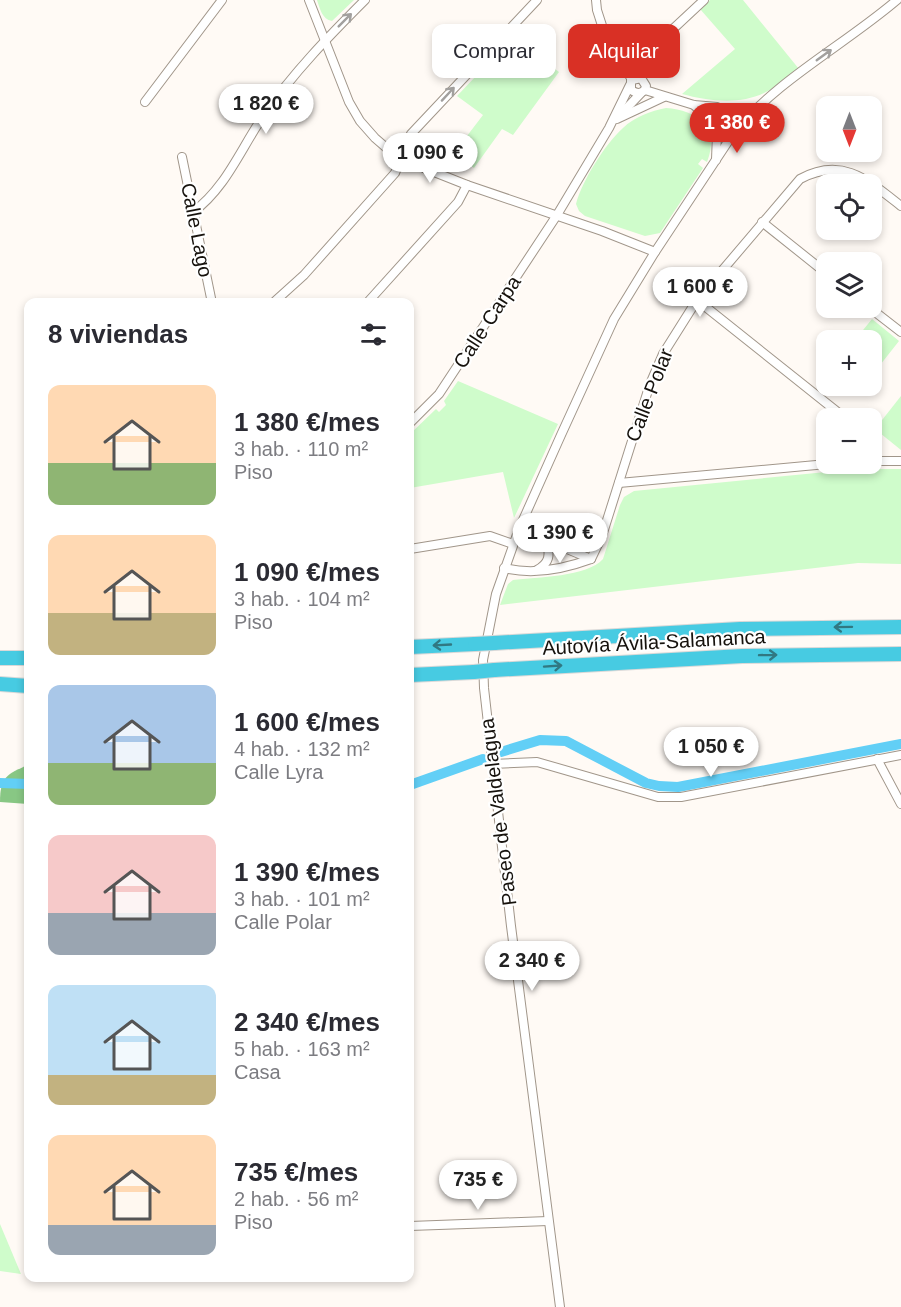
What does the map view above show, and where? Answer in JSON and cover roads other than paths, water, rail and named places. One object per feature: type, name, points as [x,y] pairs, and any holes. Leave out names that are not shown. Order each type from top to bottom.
[{"type":"highway","name":"Autovía Ávila-Salamanca","points":[[414,647],[740,629],[901,627]]},
{"type":"highway","name":"Autovía Ávila-Salamanca","points":[[414,675],[742,656],[901,654]]},
{"type":"highway","points":[[0,658],[24,658]]},
{"type":"highway","points":[[0,684],[24,686]]},
{"type":"street","points":[[145,102],[222,0]]},
{"type":"street","points":[[309,0],[349,102],[360,121],[390,151],[467,185],[557,215],[655,252]]},
{"type":"street","points":[[193,212],[218,189],[285,87],[325,40],[365,0]]},
{"type":"street","points":[[279,298],[304,275],[395,173],[411,134],[537,0]]},
{"type":"street","points":[[596,0],[602,24]]},
{"type":"street","points":[[678,24],[704,0]]},
{"type":"street","name":"Paseo de Valdelagua","points":[[560,1307],[492,764],[483,660],[488,627],[504,568],[519,530],[614,319],[655,252],[745,118],[767,97],[897,0]]},
{"type":"street","points":[[630,78],[631,90],[636,93],[643,92],[694,105],[717,107],[736,119],[735,132],[725,137],[694,105]]},
{"type":"street","points":[[609,128],[633,78]]},
{"type":"street","points":[[609,128],[643,92],[645,81],[641,78],[632,81]]},
{"type":"street","points":[[617,119],[665,97]]},
{"type":"street","points":[[716,162],[715,121],[720,115],[727,113]]},
{"type":"street","name":"Calle Carpa","points":[[414,419],[439,394],[557,215],[609,128]]},
{"type":"street","name":"Calle Lago","points":[[182,157],[211,298]]},
{"type":"street","name":"Calle Polar","points":[[591,559],[602,536],[654,374],[663,354],[697,300],[762,222],[800,179],[814,171],[830,170],[859,175],[901,206]]},
{"type":"street","points":[[372,298],[458,202],[467,185]]},
{"type":"street","points":[[762,222],[816,265]]},
{"type":"street","points":[[697,300],[833,408]]},
{"type":"street","points":[[882,317],[901,332]]},
{"type":"street","points":[[882,461],[901,461]]},
{"type":"street","points":[[619,483],[816,465]]},
{"type":"street","points":[[519,530],[591,559]]},
{"type":"street","points":[[414,548],[490,536],[513,544]]},
{"type":"street","points":[[536,571],[548,561],[547,541]]},
{"type":"street","points":[[504,568],[519,572],[536,571],[573,566],[591,559]]},
{"type":"street","points":[[492,764],[537,762],[658,797],[681,797],[901,755]]},
{"type":"street","points":[[877,759],[901,804]]},
{"type":"street","points":[[414,1226],[548,1221]]},
{"type":"waterway","points":[[501,752],[540,740],[566,741],[646,783],[678,787],[901,744]]},
{"type":"waterway","points":[[414,784],[483,759]]},
{"type":"waterway","points":[[0,783],[24,784]]}]
